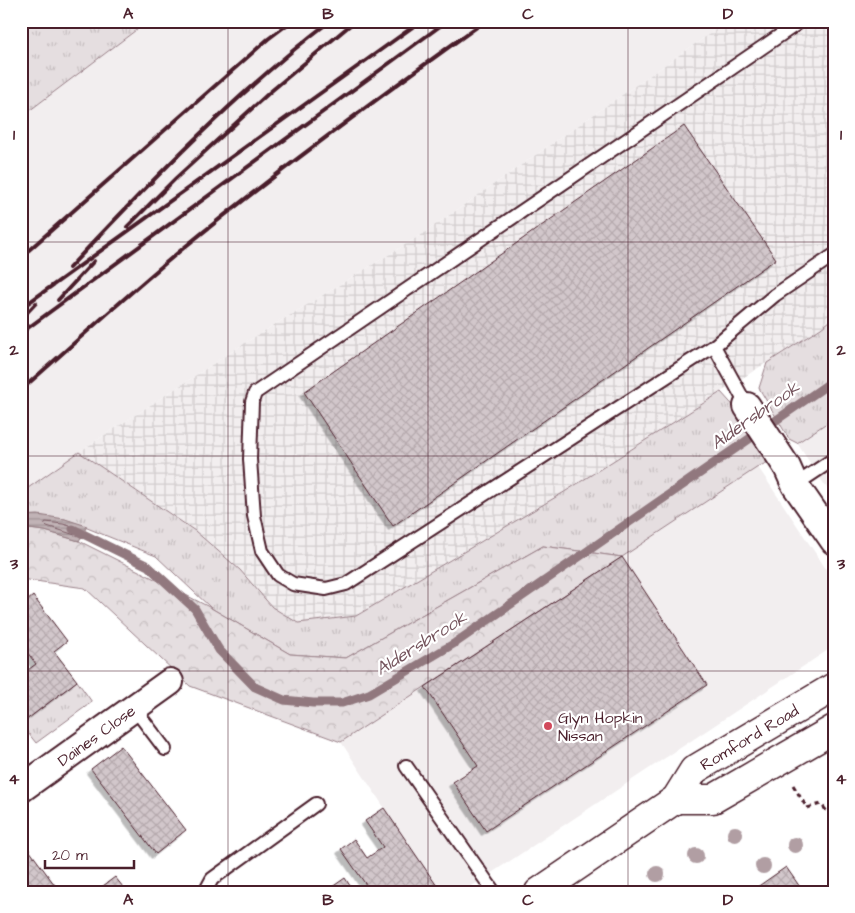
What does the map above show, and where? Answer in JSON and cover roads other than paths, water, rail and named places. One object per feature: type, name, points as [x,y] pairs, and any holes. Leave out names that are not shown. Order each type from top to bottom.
[{"type":"main road","name":"Romford Road","points":[[539,892],[676,799],[694,770],[834,687]]},
{"type":"main road","points":[[676,799],[714,799],[834,729]]},
{"type":"street","points":[[747,406],[834,541]]},
{"type":"street","name":"Daines Close","points":[[21,789],[170,682]]},
{"type":"lane","points":[[801,21],[255,393],[252,402],[250,459],[254,516],[262,552],[278,575],[293,584],[326,589],[346,584],[714,346],[775,295],[834,255]]},
{"type":"lane","points":[[714,346],[747,406]]},
{"type":"lane","points":[[791,476],[834,459]]},
{"type":"lane","points":[[134,708],[165,749]]},
{"type":"lane","points":[[406,766],[494,892]]},
{"type":"lane","points":[[204,892],[212,880],[316,804]]},
{"type":"water","points":[[38,515],[65,519],[87,526],[79,541],[45,531],[21,528],[21,516]]},
{"type":"waterway","name":"Aldersbrook","points":[[73,529],[148,566],[195,609],[219,650],[255,687],[284,700],[342,703],[369,694],[455,643],[834,380]]},
{"type":"railway","points":[[21,257],[268,39],[292,21]]},
{"type":"railway","points":[[69,268],[162,171],[227,108],[330,21]]},
{"type":"railway","points":[[127,227],[176,178],[270,92],[355,21]]},
{"type":"railway","points":[[21,308],[421,21]]},
{"type":"railway","points":[[21,333],[447,21]]},
{"type":"railway","points":[[21,390],[186,246],[334,131],[485,21]]},
{"type":"railway","points":[[58,300],[94,261]]},
{"type":"railway","points":[[21,319],[36,303]]},
{"type":"place","name":"Glyn Hopkin Nissan","points":[[548,726]]}]
